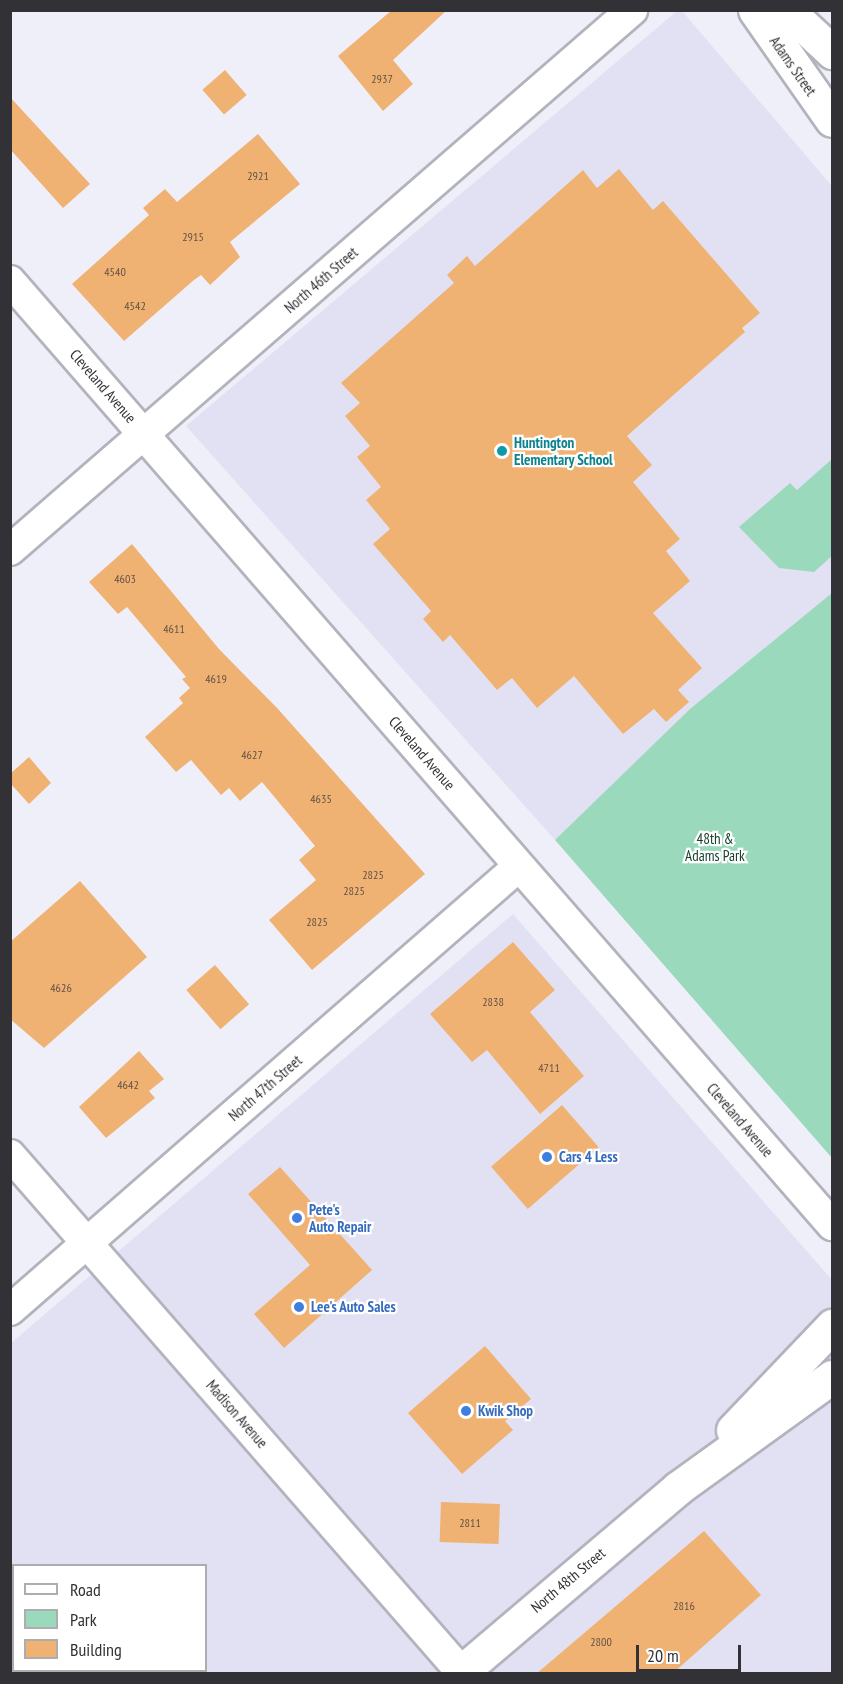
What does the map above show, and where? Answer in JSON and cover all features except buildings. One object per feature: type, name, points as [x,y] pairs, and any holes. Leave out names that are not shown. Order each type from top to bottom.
[{"type":"main road","name":"Adams Street","points":[[755,10],[832,120]]},
{"type":"main road","name":"Adams Street","points":[[787,10],[832,52]]},
{"type":"main road","name":"North 48th Street","points":[[678,1488],[832,1326]]},
{"type":"main road","name":"North 48th Street","points":[[461,1673],[678,1488],[832,1377]]},
{"type":"street","name":"North 46th Street","points":[[10,550],[632,10]]},
{"type":"street","name":"Cleveland Avenue","points":[[10,281],[832,1225]]},
{"type":"street","name":"North 47th Street","points":[[10,1310],[519,866]]},
{"type":"street","name":"Madison Avenue","points":[[10,1155],[461,1673]]},
{"type":"shaded area","points":[[677,11],[682,11],[832,186],[832,601],[555,840],[186,426]]},
{"type":"shaded area","points":[[513,914],[832,1280],[832,1673],[11,1673],[10,1344]]},
{"type":"green space","points":[[832,459],[832,556],[814,572],[779,568],[739,527],[790,483],[797,490]]},
{"type":"green space","name":"48th & Adams Park","points":[[832,593],[832,1158],[555,840],[690,709]]},
{"type":"place","name":"Huntington Elementary School","points":[[502,451]]},
{"type":"place","name":"Cars 4 Less","points":[[547,1157]]},
{"type":"place","name":"Pete's Auto Repair","points":[[297,1218]]},
{"type":"place","name":"Lee's Auto Sales","points":[[299,1307]]},
{"type":"place","name":"Kwik Shop","points":[[466,1411]]}]
